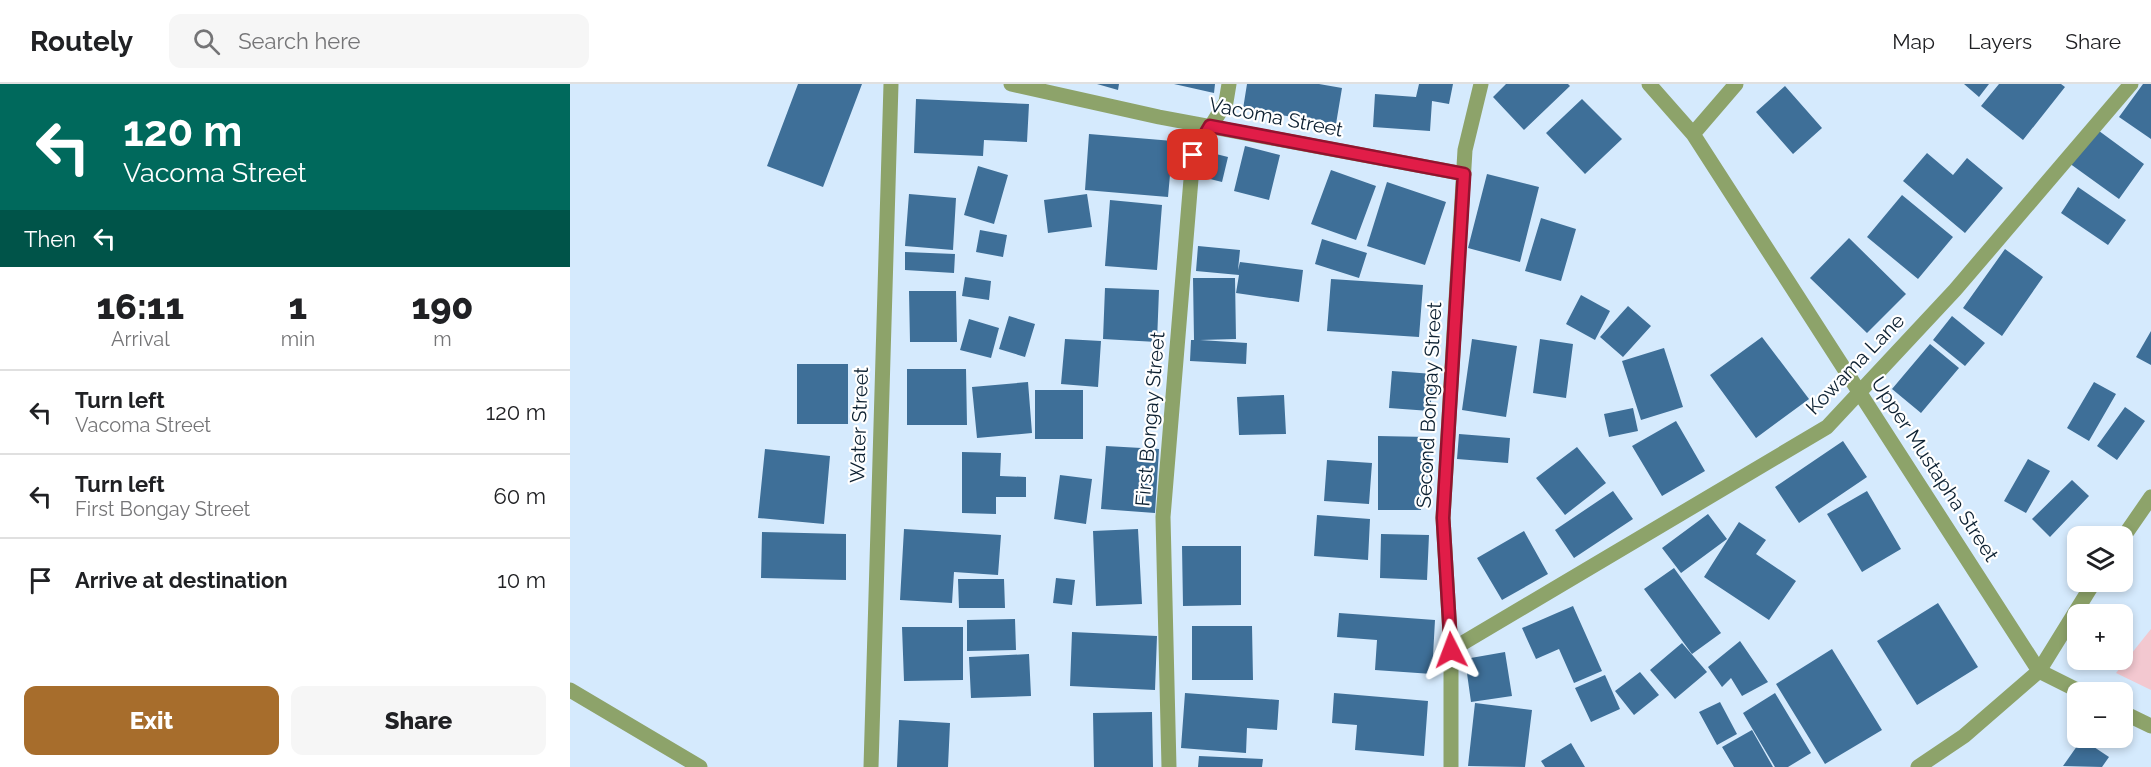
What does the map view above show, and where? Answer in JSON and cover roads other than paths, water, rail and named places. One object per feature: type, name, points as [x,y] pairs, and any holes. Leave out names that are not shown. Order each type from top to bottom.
[{"type":"street","name":"Water Street","points":[[871,767],[891,84]]},
{"type":"street","name":"Vacoma Street","points":[[1011,84],[1159,117],[1464,174]]},
{"type":"street","name":"First Bongay Street","points":[[1169,767],[1163,517],[1193,155],[1226,102],[1229,84]]},
{"type":"street","name":"Second Bongay Street","points":[[1451,767],[1451,650],[1443,518],[1465,150],[1481,84]]},
{"type":"street","name":"Upper Mustapha Street","points":[[1649,84],[1693,134],[2039,671]]},
{"type":"street","points":[[1693,134],[1736,84]]},
{"type":"street","name":"Kowama Lane","points":[[1451,650],[1827,427],[1963,281],[2131,84]]},
{"type":"street","points":[[2131,526],[2151,497]]},
{"type":"street","points":[[1918,767],[1964,736],[2039,671],[2088,592]]},
{"type":"street","points":[[2039,671],[2067,685]]},
{"type":"street","points":[[570,690],[700,767]]},
{"type":"street","points":[[2133,717],[2151,726]]}]
